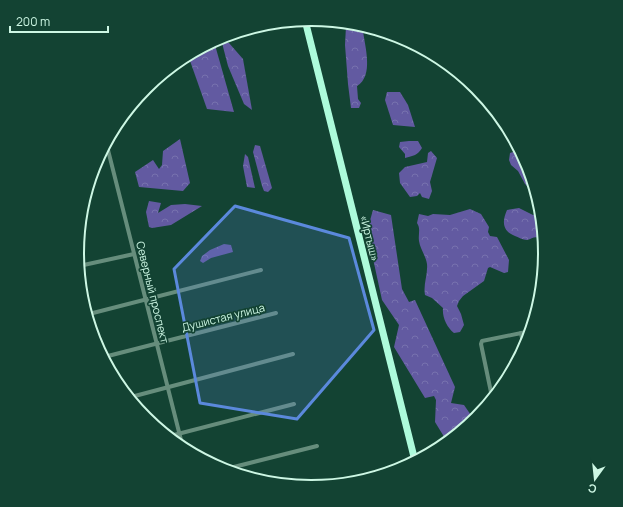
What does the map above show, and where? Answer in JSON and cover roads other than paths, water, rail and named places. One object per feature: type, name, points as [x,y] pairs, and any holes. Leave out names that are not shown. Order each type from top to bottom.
[{"type":"highway","name":"«Иртыш»","points":[[306,26],[414,457]]},
{"type":"street","name":"Северный проспект","points":[[108,151],[181,440]]},
{"type":"street","points":[[84,265],[134,254]]},
{"type":"street","points":[[92,313],[261,270]]},
{"type":"street","name":"Душистая улица","points":[[108,356],[276,313]]},
{"type":"street","points":[[491,393],[481,344],[482,341],[525,332]]},
{"type":"street","points":[[521,333],[522,340]]},
{"type":"street","points":[[135,397],[293,354]]},
{"type":"street","points":[[174,435],[294,404]]},
{"type":"street","points":[[233,467],[317,446]]}]
